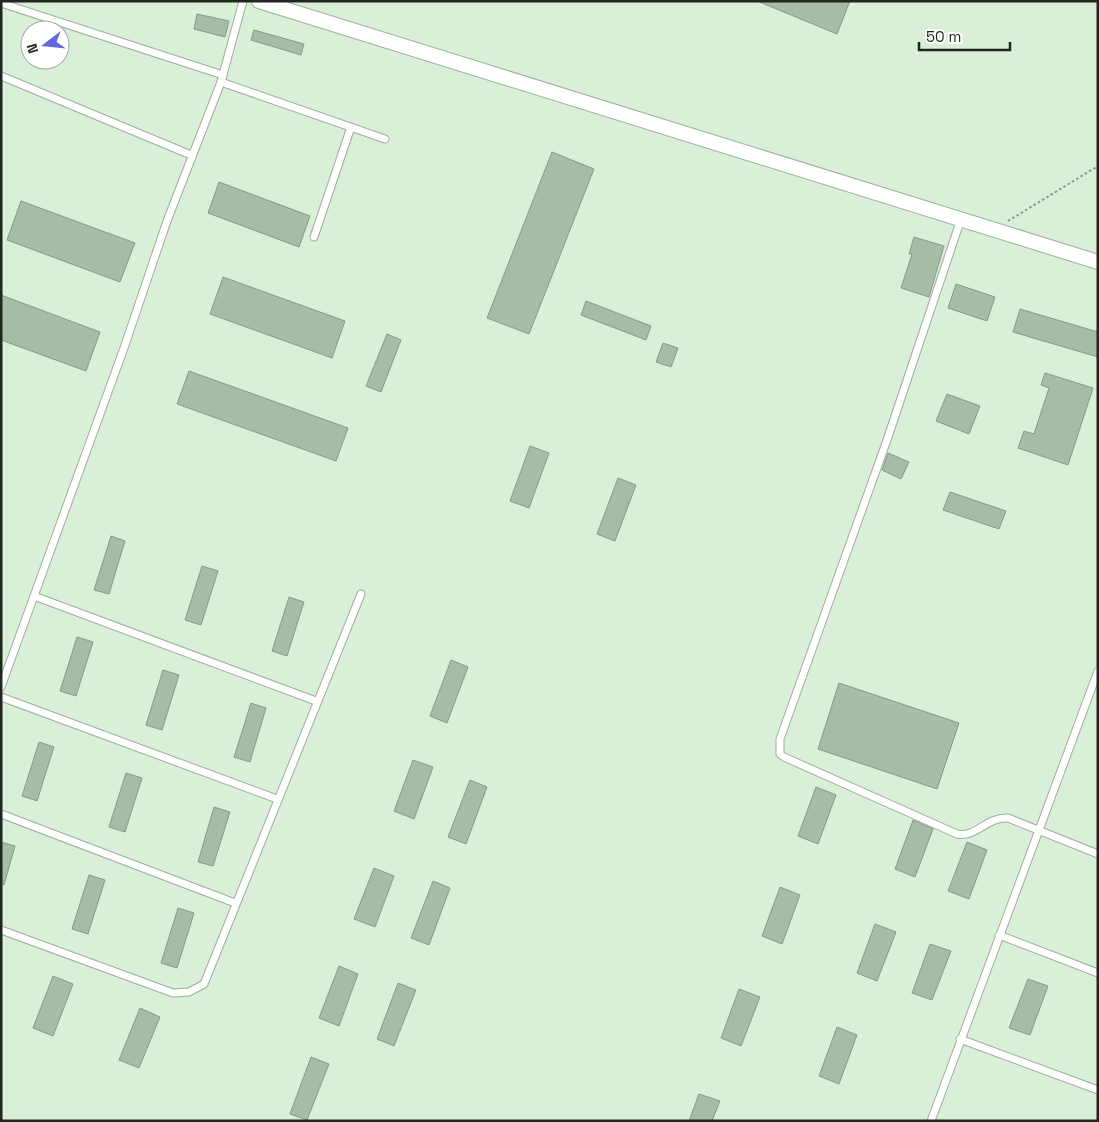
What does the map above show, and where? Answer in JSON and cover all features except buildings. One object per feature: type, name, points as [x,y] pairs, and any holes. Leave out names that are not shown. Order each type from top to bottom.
[{"type":"street","points":[[260,1],[1098,262]]},
{"type":"lane","points":[[1,687],[124,348],[145,280],[191,155],[222,78],[243,1]]},
{"type":"lane","points":[[1,3],[222,78],[385,139]]},
{"type":"lane","points":[[1,76],[191,155]]},
{"type":"lane","points":[[314,237],[351,127]]},
{"type":"lane","points":[[961,219],[887,440],[778,746],[784,757],[956,834],[971,834],[987,822],[997,818],[1008,818],[1098,854]]},
{"type":"lane","points":[[1,930],[173,993],[189,992],[204,984],[316,701],[361,594]]},
{"type":"lane","points":[[34,596],[316,701]]},
{"type":"lane","points":[[930,1121],[1098,672]]},
{"type":"lane","points":[[1,697],[277,799]]},
{"type":"lane","points":[[1,814],[235,903]]},
{"type":"lane","points":[[999,934],[1098,972]]},
{"type":"lane","points":[[960,1039],[1098,1090]]},
{"type":"path","points":[[993,229],[1098,166]]}]
